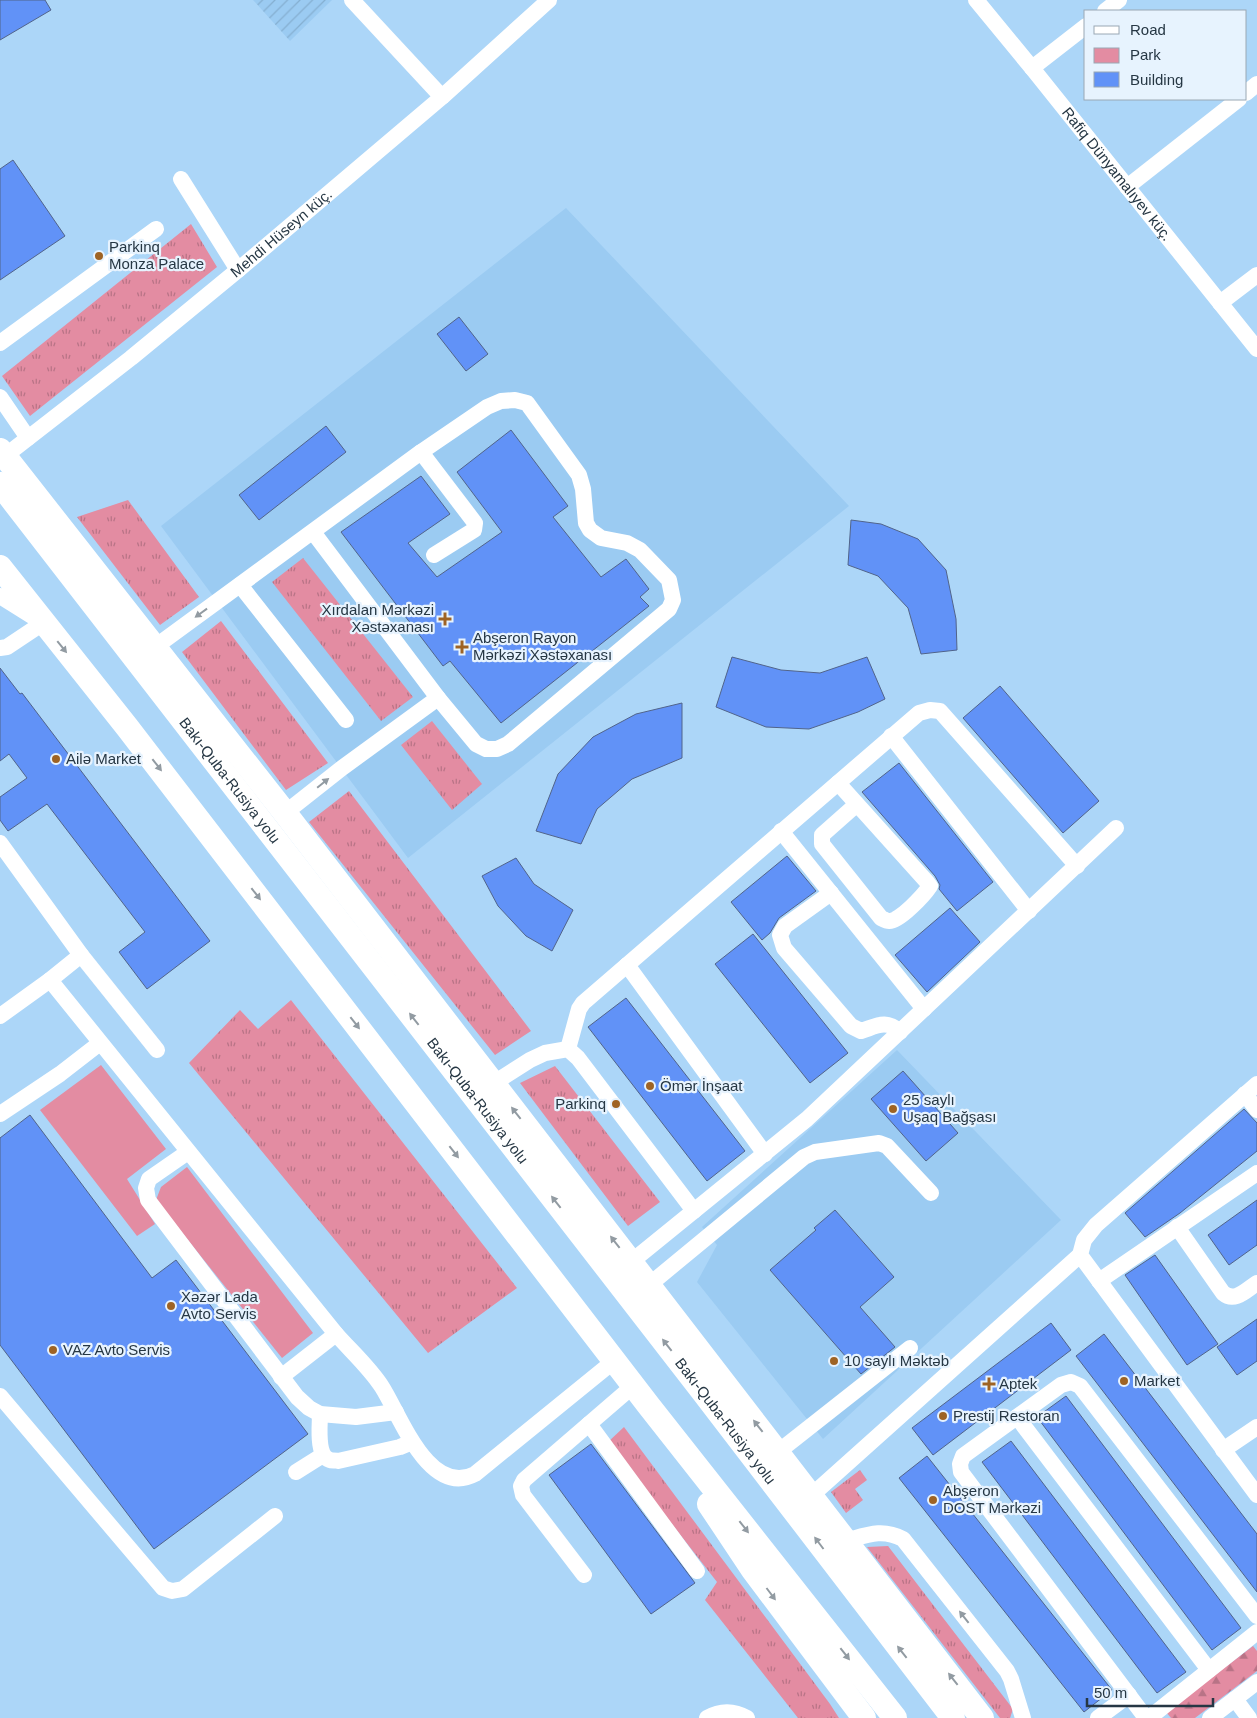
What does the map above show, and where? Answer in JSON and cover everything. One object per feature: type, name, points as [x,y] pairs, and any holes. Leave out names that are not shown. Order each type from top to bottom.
[{"type":"highway","points":[[2,453],[285,814],[812,1495],[845,1541],[982,1718]]},
{"type":"highway","name":"Bakı-Quba-Rusiya yolu","points":[[0,484],[697,1384],[953,1718]]},
{"type":"highway","points":[[0,567],[133,735],[633,1386],[895,1718]]},
{"type":"highway","points":[[649,1406],[732,1540],[864,1718]]},
{"type":"street","points":[[352,0],[442,97]]},
{"type":"street","name":"Mehdi Hüseyn küç.","points":[[2,453],[28,438],[131,358],[238,270],[442,97],[549,0]]},
{"type":"street","name":"Rafiq Dünyamalıyev küç.","points":[[976,0],[1257,349]]},
{"type":"street","points":[[1105,10],[1119,0]]},
{"type":"street","points":[[1032,68],[1084,28]]},
{"type":"street","points":[[1247,92],[1257,84]]},
{"type":"street","points":[[1127,187],[1238,100]]},
{"type":"street","points":[[180,179],[238,270]]},
{"type":"street","points":[[0,343],[156,229]]},
{"type":"street","points":[[1220,303],[1257,275]]},
{"type":"street","points":[[0,397],[28,438]]},
{"type":"street","points":[[155,647],[421,452],[487,406],[500,401],[515,400],[527,403],[579,475],[583,489],[586,523],[590,530],[601,538],[627,543],[640,550],[668,580],[673,600],[669,609],[508,744],[497,749],[486,750],[476,744],[438,698],[313,532]]},
{"type":"street","points":[[421,452],[475,523],[474,530],[434,555]]},
{"type":"street","points":[[240,585],[346,720]]},
{"type":"street","points":[[0,596],[43,623],[7,647],[0,648]]},
{"type":"street","points":[[285,814],[342,768],[438,698]]},
{"type":"street","points":[[568,1049],[579,1009],[583,1003],[919,713],[930,710],[940,711],[1077,866]]},
{"type":"street","points":[[891,736],[1029,911]]},
{"type":"street","points":[[838,783],[857,804],[930,886],[924,895],[896,920],[888,921],[881,918],[822,844],[822,835],[827,829],[857,804]]},
{"type":"street","points":[[631,1262],[806,1119],[1116,828]]},
{"type":"street","points":[[782,831],[924,1009]]},
{"type":"street","points":[[0,843],[81,955],[156,1050]]},
{"type":"street","points":[[831,893],[785,926],[780,935],[784,948],[851,1026],[861,1031],[884,1024],[892,1024],[900,1032]]},
{"type":"street","points":[[0,1016],[81,955]]},
{"type":"street","points":[[626,965],[764,1154]]},
{"type":"street","points":[[50,980],[336,1334],[381,1386],[412,1442],[443,1474],[454,1479],[467,1479],[476,1474],[614,1361]]},
{"type":"street","points":[[0,1114],[60,1074],[100,1043]]},
{"type":"street","points":[[494,1084],[530,1060],[545,1053],[568,1049]]},
{"type":"street","points":[[568,1049],[578,1058],[694,1211]]},
{"type":"street","points":[[812,1495],[1080,1255],[1084,1240],[1096,1226],[1251,1089],[1257,1110]]},
{"type":"street","points":[[649,1286],[804,1157],[815,1152],[879,1143],[887,1146],[931,1194]]},
{"type":"street","points":[[188,1152],[150,1179],[146,1188],[148,1200],[296,1397],[320,1414],[356,1416],[396,1412]]},
{"type":"street","points":[[1099,1281],[1257,1172]]},
{"type":"street","points":[[1177,1227],[1223,1293],[1228,1297],[1236,1297],[1257,1283]]},
{"type":"street","points":[[1080,1255],[1257,1495]]},
{"type":"street","points":[[281,1377],[336,1334]]},
{"type":"street","points":[[778,1452],[910,1348]]},
{"type":"street","points":[[1257,1616],[1080,1386],[1071,1382],[1061,1385],[963,1456],[960,1464],[961,1472],[1148,1718],[1257,1632]]},
{"type":"street","points":[[584,1574],[523,1495],[521,1486],[524,1480],[633,1386]]},
{"type":"street","points":[[0,1396],[163,1588],[172,1591],[183,1589],[276,1516]]},
{"type":"street","points":[[320,1414],[320,1440],[323,1455],[329,1460],[338,1461],[400,1447],[412,1442]]},
{"type":"street","points":[[1017,1417],[1209,1670]]},
{"type":"street","points":[[589,1424],[698,1571]]},
{"type":"street","points":[[1223,1450],[1257,1427]]},
{"type":"street","points":[[296,1472],[323,1455]]},
{"type":"street","points":[[845,1541],[878,1533],[893,1533],[903,1539],[1007,1671],[1023,1718]]},
{"type":"street","points":[[1210,1718],[1257,1682]]},
{"type":"street","points":[[1098,1718],[1129,1695]]},
{"type":"street","points":[[1235,1699],[1249,1718]]},
{"type":"street","points":[[707,1718],[726,1712],[736,1713],[747,1718]]},
{"type":"shaded area","points":[[253,0],[332,0],[290,41]]},
{"type":"shaded area","name":"Abşeron Rayon Mərkəzi Xəstəxanası","points":[[566,208],[849,506],[408,858],[161,526]]},
{"type":"shaded area","name":"10 saylı Məktəb","points":[[897,1050],[1061,1220],[823,1439],[697,1282],[717,1245],[702,1227]]},
{"type":"green space","points":[[191,224],[217,267],[30,416],[2,376]]},
{"type":"green space","points":[[128,500],[199,597],[160,625],[77,517]]},
{"type":"green space","points":[[303,558],[413,697],[381,721],[272,582]]},
{"type":"green space","points":[[221,621],[328,763],[286,790],[182,652]]},
{"type":"green space","points":[[432,721],[482,784],[452,810],[401,745]]},
{"type":"green space","points":[[349,791],[531,1031],[495,1055],[309,822]]},
{"type":"green space","points":[[291,1000],[517,1288],[428,1353],[189,1063],[240,1010],[258,1029]]},
{"type":"green space","points":[[101,1065],[166,1149],[127,1179],[155,1224],[137,1236],[40,1110]]},
{"type":"green space","points":[[555,1066],[660,1202],[628,1226],[520,1083]]},
{"type":"green space","points":[[187,1167],[313,1333],[282,1358],[156,1200],[161,1187]]},
{"type":"green space","points":[[624,1427],[839,1718],[798,1718],[705,1600],[717,1582],[608,1442]]},
{"type":"green space","points":[[860,1470],[867,1480],[855,1489],[863,1500],[846,1513],[831,1492]]},
{"type":"green space","points":[[888,1546],[1013,1709],[1010,1718],[1000,1718],[867,1547]]},
{"type":"green space","points":[[1253,1646],[1257,1651],[1257,1671],[1195,1718],[1171,1718],[1166,1712]]},
{"type":"building","points":[[0,0],[45,0],[51,10],[0,40]]},
{"type":"building","points":[[13,160],[65,236],[0,280],[0,169]]},
{"type":"building","points":[[459,317],[488,354],[466,371],[437,334]]},
{"type":"building","points":[[326,426],[346,452],[259,520],[239,495]]},
{"type":"building","points":[[511,430],[568,506],[553,517],[601,577],[626,559],[649,589],[640,597],[649,606],[501,723],[450,661],[443,666],[341,532],[421,476],[450,514],[408,543],[437,577],[502,532],[457,472]]},
{"type":"building","points":[[851,520],[881,524],[918,539],[946,570],[956,619],[957,650],[921,654],[908,608],[878,576],[848,565]]},
{"type":"building","points":[[732,657],[781,670],[820,673],[867,657],[885,699],[858,712],[809,729],[766,727],[716,707]]},
{"type":"building","points":[[0,668],[20,694],[22,693],[210,941],[147,989],[119,952],[145,932],[47,804],[8,831],[0,820],[0,797],[27,778],[9,754],[0,761]]},
{"type":"building","points":[[1000,686],[1099,801],[1063,833],[963,718]]},
{"type":"building","points":[[682,703],[682,758],[632,779],[597,809],[581,844],[536,831],[558,774],[593,737],[636,714]]},
{"type":"building","points":[[899,763],[993,882],[957,911],[939,889],[940,885],[935,876],[862,792]]},
{"type":"building","points":[[787,856],[816,891],[779,918],[770,933],[762,940],[731,902]]},
{"type":"building","points":[[516,858],[534,884],[573,910],[552,951],[526,936],[498,906],[482,876]]},
{"type":"building","points":[[950,908],[980,942],[927,992],[895,955]]},
{"type":"building","points":[[753,934],[848,1053],[810,1083],[715,964]]},
{"type":"building","points":[[626,998],[745,1151],[707,1181],[588,1027]]},
{"type":"building","points":[[903,1071],[958,1133],[926,1161],[871,1099]]},
{"type":"building","points":[[1244,1109],[1257,1123],[1257,1151],[1180,1213],[1145,1237],[1125,1213]]},
{"type":"building","points":[[30,1115],[152,1278],[176,1260],[308,1434],[154,1549],[0,1345],[0,1138]]},
{"type":"building","points":[[1257,1200],[1257,1245],[1229,1265],[1208,1235]]},
{"type":"building","points":[[835,1210],[894,1277],[860,1307],[895,1347],[861,1374],[770,1270],[816,1230],[814,1228]]},
{"type":"building","points":[[1155,1255],[1218,1344],[1187,1365],[1125,1275]]},
{"type":"building","points":[[1257,1319],[1257,1361],[1237,1375],[1217,1347]]},
{"type":"building","points":[[1051,1323],[1071,1350],[933,1455],[912,1428]]},
{"type":"building","points":[[1104,1334],[1257,1534],[1257,1592],[1076,1356]]},
{"type":"building","points":[[1066,1396],[1241,1628],[1212,1650],[1037,1417]]},
{"type":"building","points":[[1011,1441],[1186,1672],[1157,1693],[982,1462]]},
{"type":"building","points":[[591,1444],[695,1583],[651,1614],[549,1475]]},
{"type":"building","points":[[927,1456],[1112,1690],[1084,1712],[899,1478]]},
{"type":"place","name":"Parkinq Monza Palace","points":[[99,256]]},
{"type":"place","name":"Xırdalan Mərkəzi Xəstəxanası","points":[[445,619]]},
{"type":"place","name":"Abşeron Rayon Mərkəzi Xəstəxanası","points":[[462,647]]},
{"type":"place","name":"Ailə Market","points":[[56,759]]},
{"type":"place","name":"Ömər İnşaat","points":[[650,1086]]},
{"type":"place","name":"Parkinq","points":[[616,1104]]},
{"type":"place","name":"25 saylı Uşaq Bağşası","points":[[893,1109]]},
{"type":"place","name":"Xəzər Lada Avto Servis","points":[[171,1306]]},
{"type":"place","name":"VAZ Avto Servis","points":[[53,1350]]},
{"type":"place","name":"10 saylı Məktəb","points":[[834,1361]]},
{"type":"place","name":"Market","points":[[1124,1381]]},
{"type":"place","name":"Aptek","points":[[989,1384]]},
{"type":"place","name":"Prestij Restoran","points":[[943,1416]]},
{"type":"place","name":"Abşeron DOST Mərkəzi","points":[[933,1500]]}]
